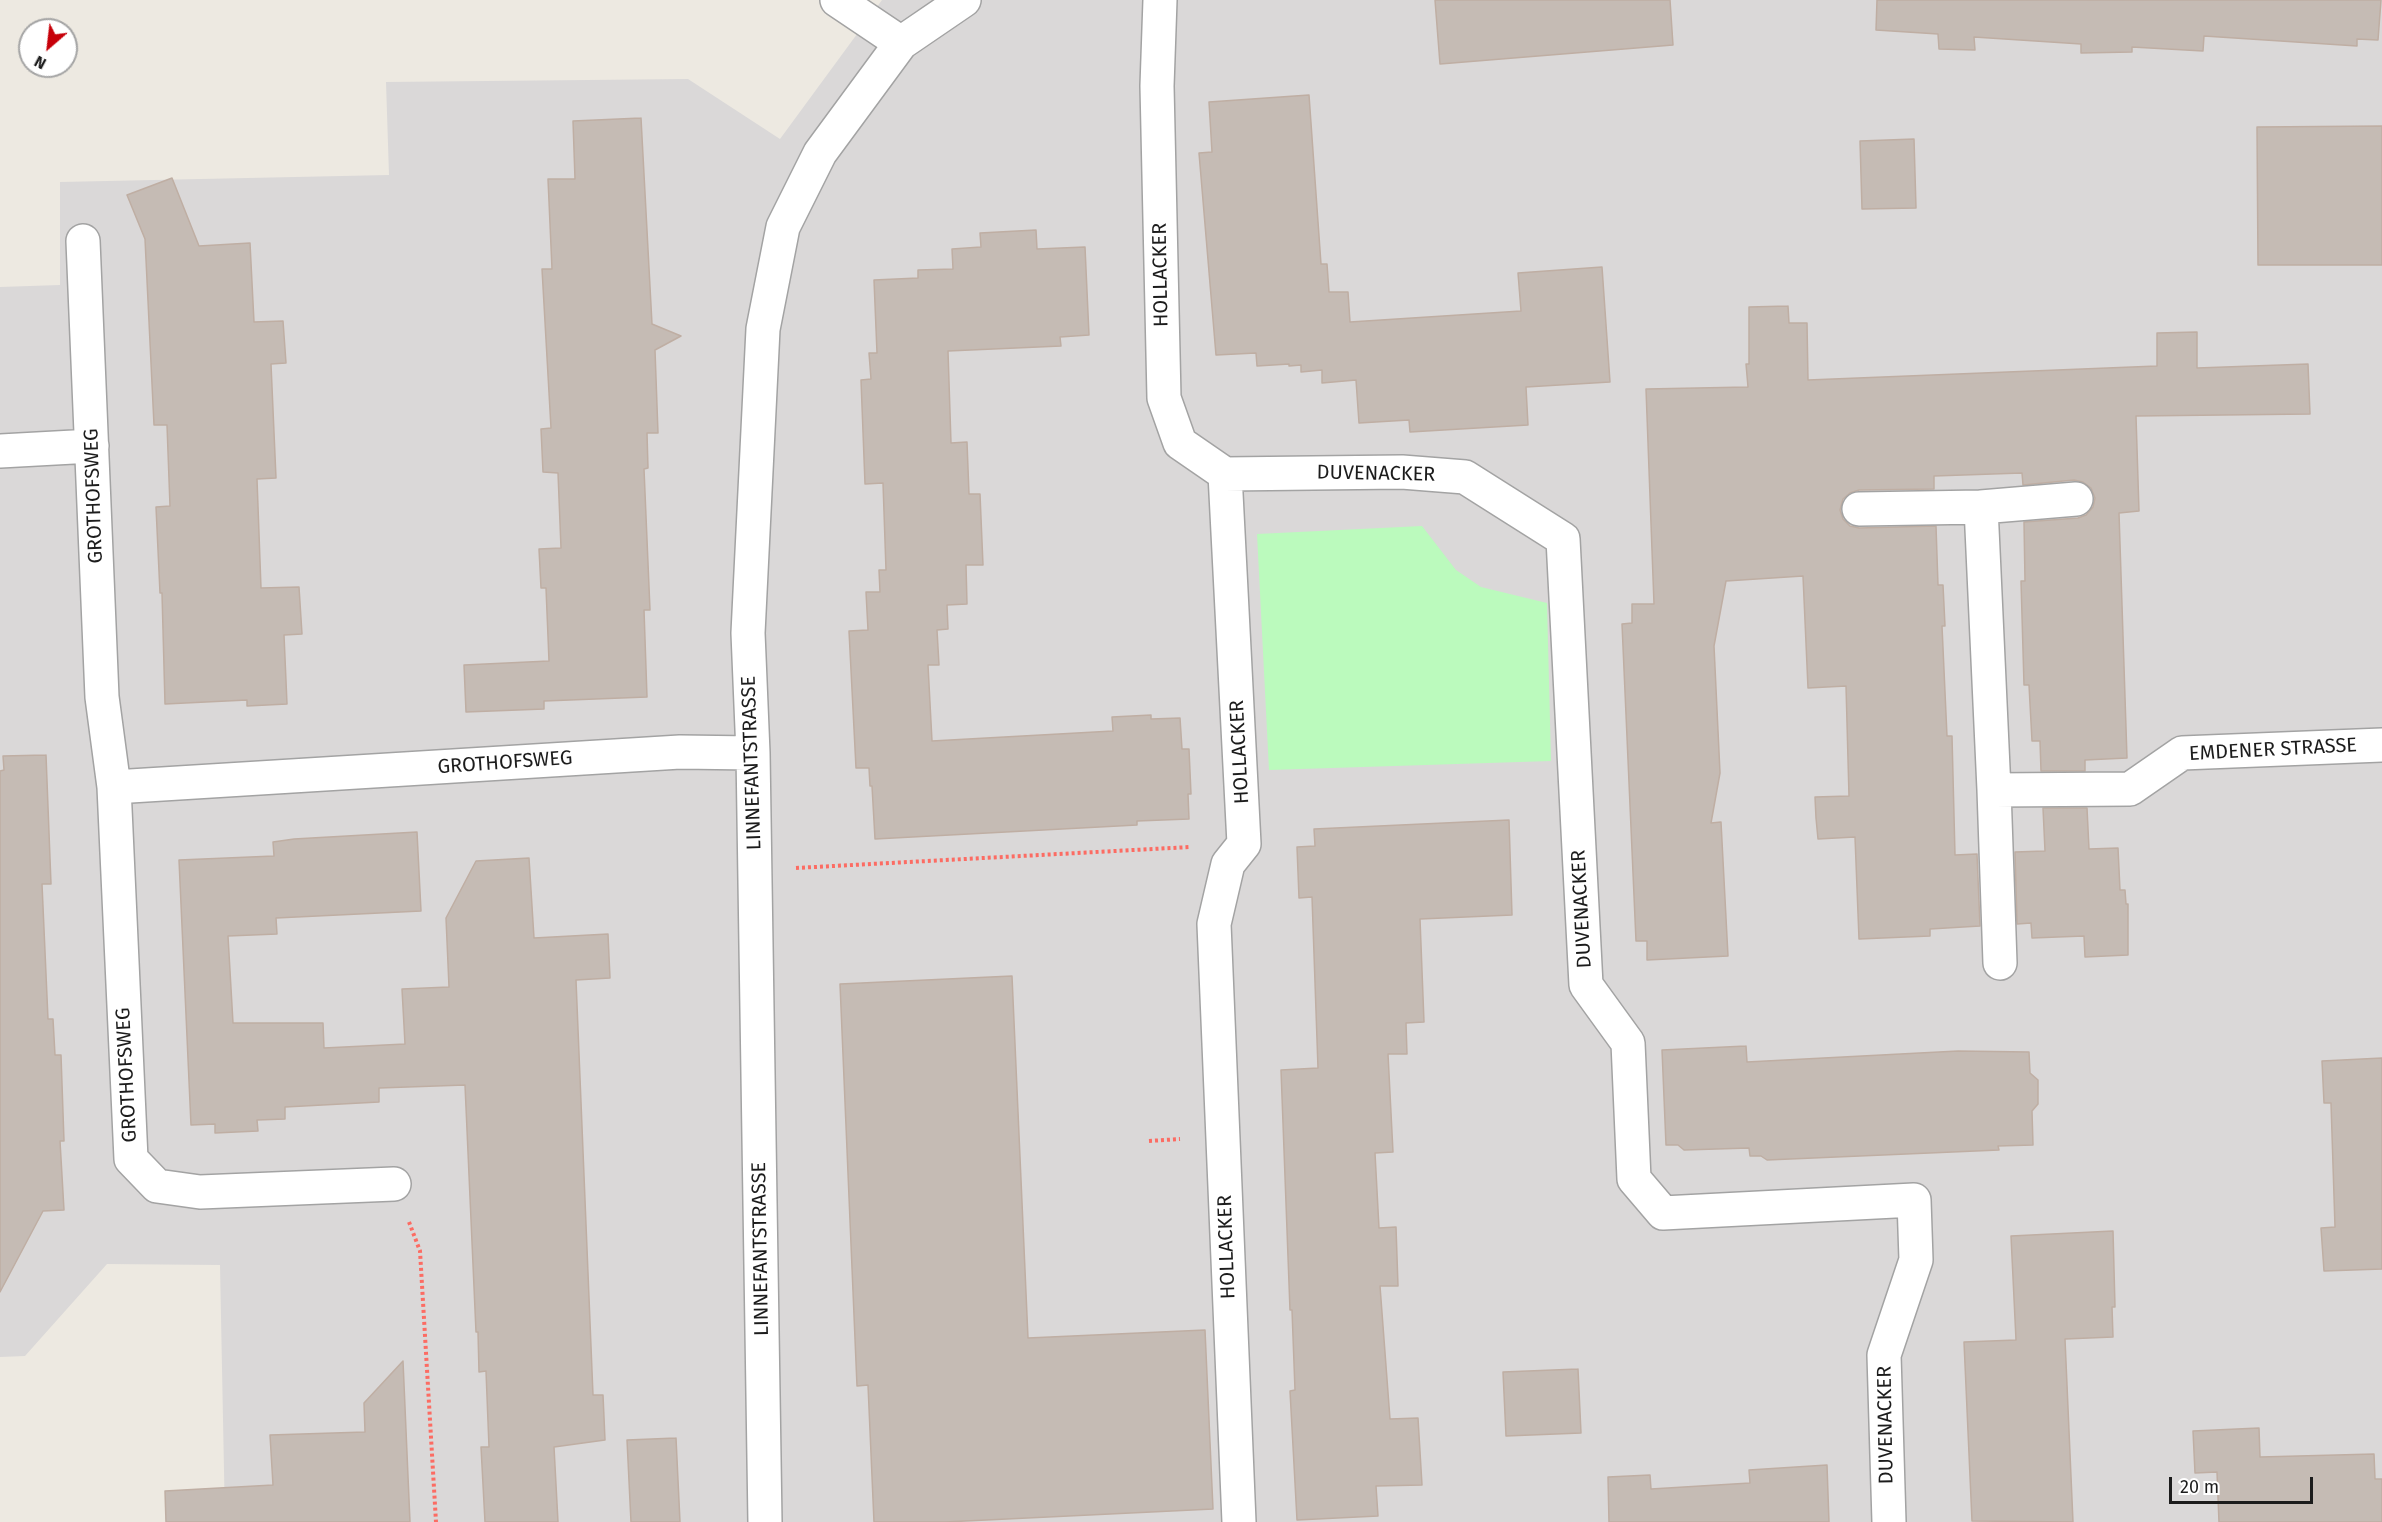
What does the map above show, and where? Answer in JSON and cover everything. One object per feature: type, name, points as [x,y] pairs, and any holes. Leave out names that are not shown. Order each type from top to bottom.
[{"type":"street","points":[[837,0],[901,43]]},
{"type":"street","name":"LINNEFANTSTRASSE","points":[[765,1522],[753,753],[748,633],[763,329],[783,226],[820,153],[901,43],[964,0]]},
{"type":"street","name":"HOLLACKER","points":[[1160,0],[1157,86],[1164,399],[1180,443],[1225,474],[1244,844],[1228,864],[1214,924],[1239,1522]]},
{"type":"street","name":"GROTHOFSWEG","points":[[83,241],[102,697],[114,787],[131,1159],[157,1186],[200,1192],[394,1184]]},
{"type":"street","points":[[0,451],[92,446]]},
{"type":"street","name":"DUVENACKER","points":[[1225,474],[1401,472],[1465,477],[1563,539],[1586,985],[1628,1043],[1634,1179],[1664,1213],[1914,1200],[1916,1260],[1884,1355],[1889,1522]]},
{"type":"street","points":[[1859,509],[1981,507],[2076,499]]},
{"type":"street","points":[[1981,507],[2000,963]]},
{"type":"street","name":"EMDENER STRASSE","points":[[1994,790],[2130,789],[2182,753],[2382,745]]},
{"type":"street","name":"GROTHOFSWEG","points":[[114,787],[680,752],[753,753]]},
{"type":"path","points":[[755,870],[1244,844]]},
{"type":"path","points":[[394,1184],[420,1251],[435,1522]]},
{"type":"shaded area","points":[[882,0],[2382,0],[2382,1522],[225,1522],[220,1265],[107,1264],[25,1356],[0,1357],[0,287],[60,285],[60,182],[389,175],[386,82],[688,79],[780,139]]},
{"type":"green space","points":[[1422,526],[1456,570],[1481,587],[1547,603],[1551,761],[1269,770],[1257,534]]},
{"type":"building","points":[[1435,0],[1670,0],[1673,45],[1440,64]]},
{"type":"building","points":[[1877,0],[2381,0],[2378,40],[2357,39],[2357,46],[2204,36],[2203,51],[2132,47],[2132,52],[2081,53],[2081,44],[1974,37],[1975,50],[1939,49],[1938,34],[1876,30]]},
{"type":"building","points":[[1309,95],[1321,264],[1327,264],[1329,292],[1348,292],[1350,322],[1521,311],[1518,273],[1602,267],[1610,382],[1526,387],[1528,425],[1410,432],[1409,420],[1359,423],[1356,380],[1322,383],[1322,370],[1301,372],[1301,365],[1289,366],[1289,364],[1257,366],[1256,353],[1216,355],[1199,153],[1212,152],[1209,102]]},
{"type":"building","points":[[641,118],[652,324],[681,336],[655,350],[658,433],[647,433],[648,468],[644,469],[650,610],[644,610],[647,697],[544,701],[544,709],[466,712],[464,665],[549,661],[546,588],[541,588],[539,549],[561,548],[558,473],[543,472],[541,429],[551,428],[542,269],[552,269],[548,179],[575,179],[573,121]]},
{"type":"building","points":[[2382,126],[2382,265],[2258,265],[2257,127]]},
{"type":"building","points":[[1914,139],[1916,208],[1862,209],[1860,141]]},
{"type":"building","points":[[172,178],[199,246],[250,243],[254,322],[283,321],[286,363],[271,364],[276,478],[257,479],[261,588],[299,587],[302,634],[284,635],[287,704],[247,706],[247,700],[165,704],[162,593],[160,593],[156,507],[170,506],[167,425],[154,425],[145,239],[127,195]]},
{"type":"building","points":[[1036,230],[1037,249],[1085,247],[1089,335],[1060,337],[1061,346],[948,351],[951,443],[967,442],[969,494],[980,494],[983,565],[966,565],[967,604],[947,605],[948,629],[937,630],[939,665],[928,665],[932,741],[1113,731],[1112,717],[1151,715],[1151,719],[1180,718],[1182,749],[1189,749],[1191,794],[1188,794],[1189,819],[1137,821],[1137,825],[875,839],[869,768],[856,768],[849,631],[868,630],[866,592],[880,592],[879,570],[886,570],[883,483],[865,484],[861,380],[871,379],[869,353],[877,353],[874,280],[918,278],[918,270],[953,269],[952,249],[981,247],[980,233]]},
{"type":"building","points":[[1788,306],[1789,323],[1807,323],[1808,380],[2157,366],[2157,333],[2197,332],[2197,368],[2308,364],[2310,414],[2136,416],[2139,511],[2119,513],[2127,758],[2085,760],[2085,771],[2041,771],[2040,741],[2032,741],[2029,685],[2024,685],[2021,581],[2025,581],[2024,522],[2078,518],[2086,515],[2093,507],[2095,498],[2091,488],[2083,482],[2074,480],[2023,485],[2022,473],[1934,476],[1934,489],[1859,490],[1843,499],[1840,510],[1843,519],[1850,526],[1859,528],[1936,526],[1938,585],[1943,585],[1945,626],[1942,626],[1947,736],[1952,736],[1955,855],[1977,854],[1980,926],[1930,929],[1930,936],[1859,939],[1855,837],[1818,839],[1816,818],[1815,797],[1849,796],[1846,686],[1808,688],[1803,576],[1726,581],[1714,646],[1720,773],[1711,823],[1721,822],[1728,956],[1647,960],[1647,941],[1636,941],[1622,624],[1632,623],[1632,604],[1654,604],[1646,389],[1748,387],[1746,364],[1749,364],[1749,307]]},
{"type":"building","points":[[46,755],[51,884],[42,884],[48,1019],[53,1019],[55,1055],[61,1055],[64,1141],[60,1141],[64,1210],[43,1211],[0,1292],[0,771],[4,770],[3,756]]},
{"type":"building","points":[[2043,808],[2087,808],[2089,849],[2118,848],[2120,890],[2125,890],[2126,904],[2128,904],[2128,955],[2085,957],[2084,936],[2032,938],[2031,923],[2017,924],[2015,852],[2045,851]]},
{"type":"building","points":[[1509,820],[1512,915],[1420,919],[1424,1022],[1406,1023],[1407,1054],[1388,1054],[1393,1152],[1375,1153],[1379,1228],[1396,1227],[1398,1286],[1380,1286],[1390,1419],[1418,1418],[1422,1485],[1376,1486],[1378,1516],[1297,1520],[1290,1391],[1295,1390],[1281,1070],[1318,1068],[1312,897],[1299,898],[1297,847],[1315,846],[1314,829]]},
{"type":"building","points":[[417,832],[421,911],[276,918],[277,934],[228,936],[233,1023],[323,1023],[324,1048],[405,1044],[402,989],[449,987],[446,918],[476,861],[529,858],[534,938],[608,934],[610,978],[576,980],[593,1395],[603,1395],[605,1440],[554,1447],[558,1522],[485,1522],[481,1447],[489,1447],[486,1371],[479,1372],[478,1332],[476,1332],[465,1085],[379,1088],[379,1102],[285,1107],[285,1119],[257,1120],[258,1131],[215,1133],[215,1124],[191,1125],[179,860],[274,856],[273,842],[294,839]]},
{"type":"building","points":[[1012,976],[1028,1338],[1205,1330],[1213,1509],[945,1522],[874,1522],[868,1385],[857,1386],[840,984]]},
{"type":"building","points":[[1746,1046],[1747,1062],[1958,1051],[2029,1052],[2030,1073],[2038,1080],[2038,1104],[2032,1111],[2033,1145],[1998,1146],[1999,1150],[1767,1160],[1761,1156],[1750,1156],[1749,1148],[1684,1150],[1678,1145],[1666,1145],[1662,1050]]},
{"type":"building","points":[[2382,1058],[2382,1269],[2324,1271],[2321,1228],[2335,1227],[2331,1103],[2324,1103],[2322,1061]]},
{"type":"building","points":[[2113,1231],[2115,1307],[2112,1307],[2113,1337],[2065,1339],[2073,1522],[1972,1521],[1964,1342],[2016,1340],[2011,1236]]},
{"type":"building","points":[[403,1361],[410,1522],[166,1522],[165,1491],[273,1485],[270,1435],[365,1432],[364,1403]]},
{"type":"building","points":[[1578,1369],[1581,1433],[1506,1436],[1503,1372]]},
{"type":"building","points":[[2259,1428],[2260,1457],[2374,1454],[2375,1479],[2382,1479],[2382,1522],[2219,1522],[2217,1472],[2195,1473],[2193,1431]]},
{"type":"building","points":[[676,1438],[680,1522],[631,1522],[627,1440]]},
{"type":"building","points":[[1827,1465],[1829,1522],[1609,1522],[1608,1477],[1650,1475],[1651,1489],[1750,1483],[1749,1470]]}]
